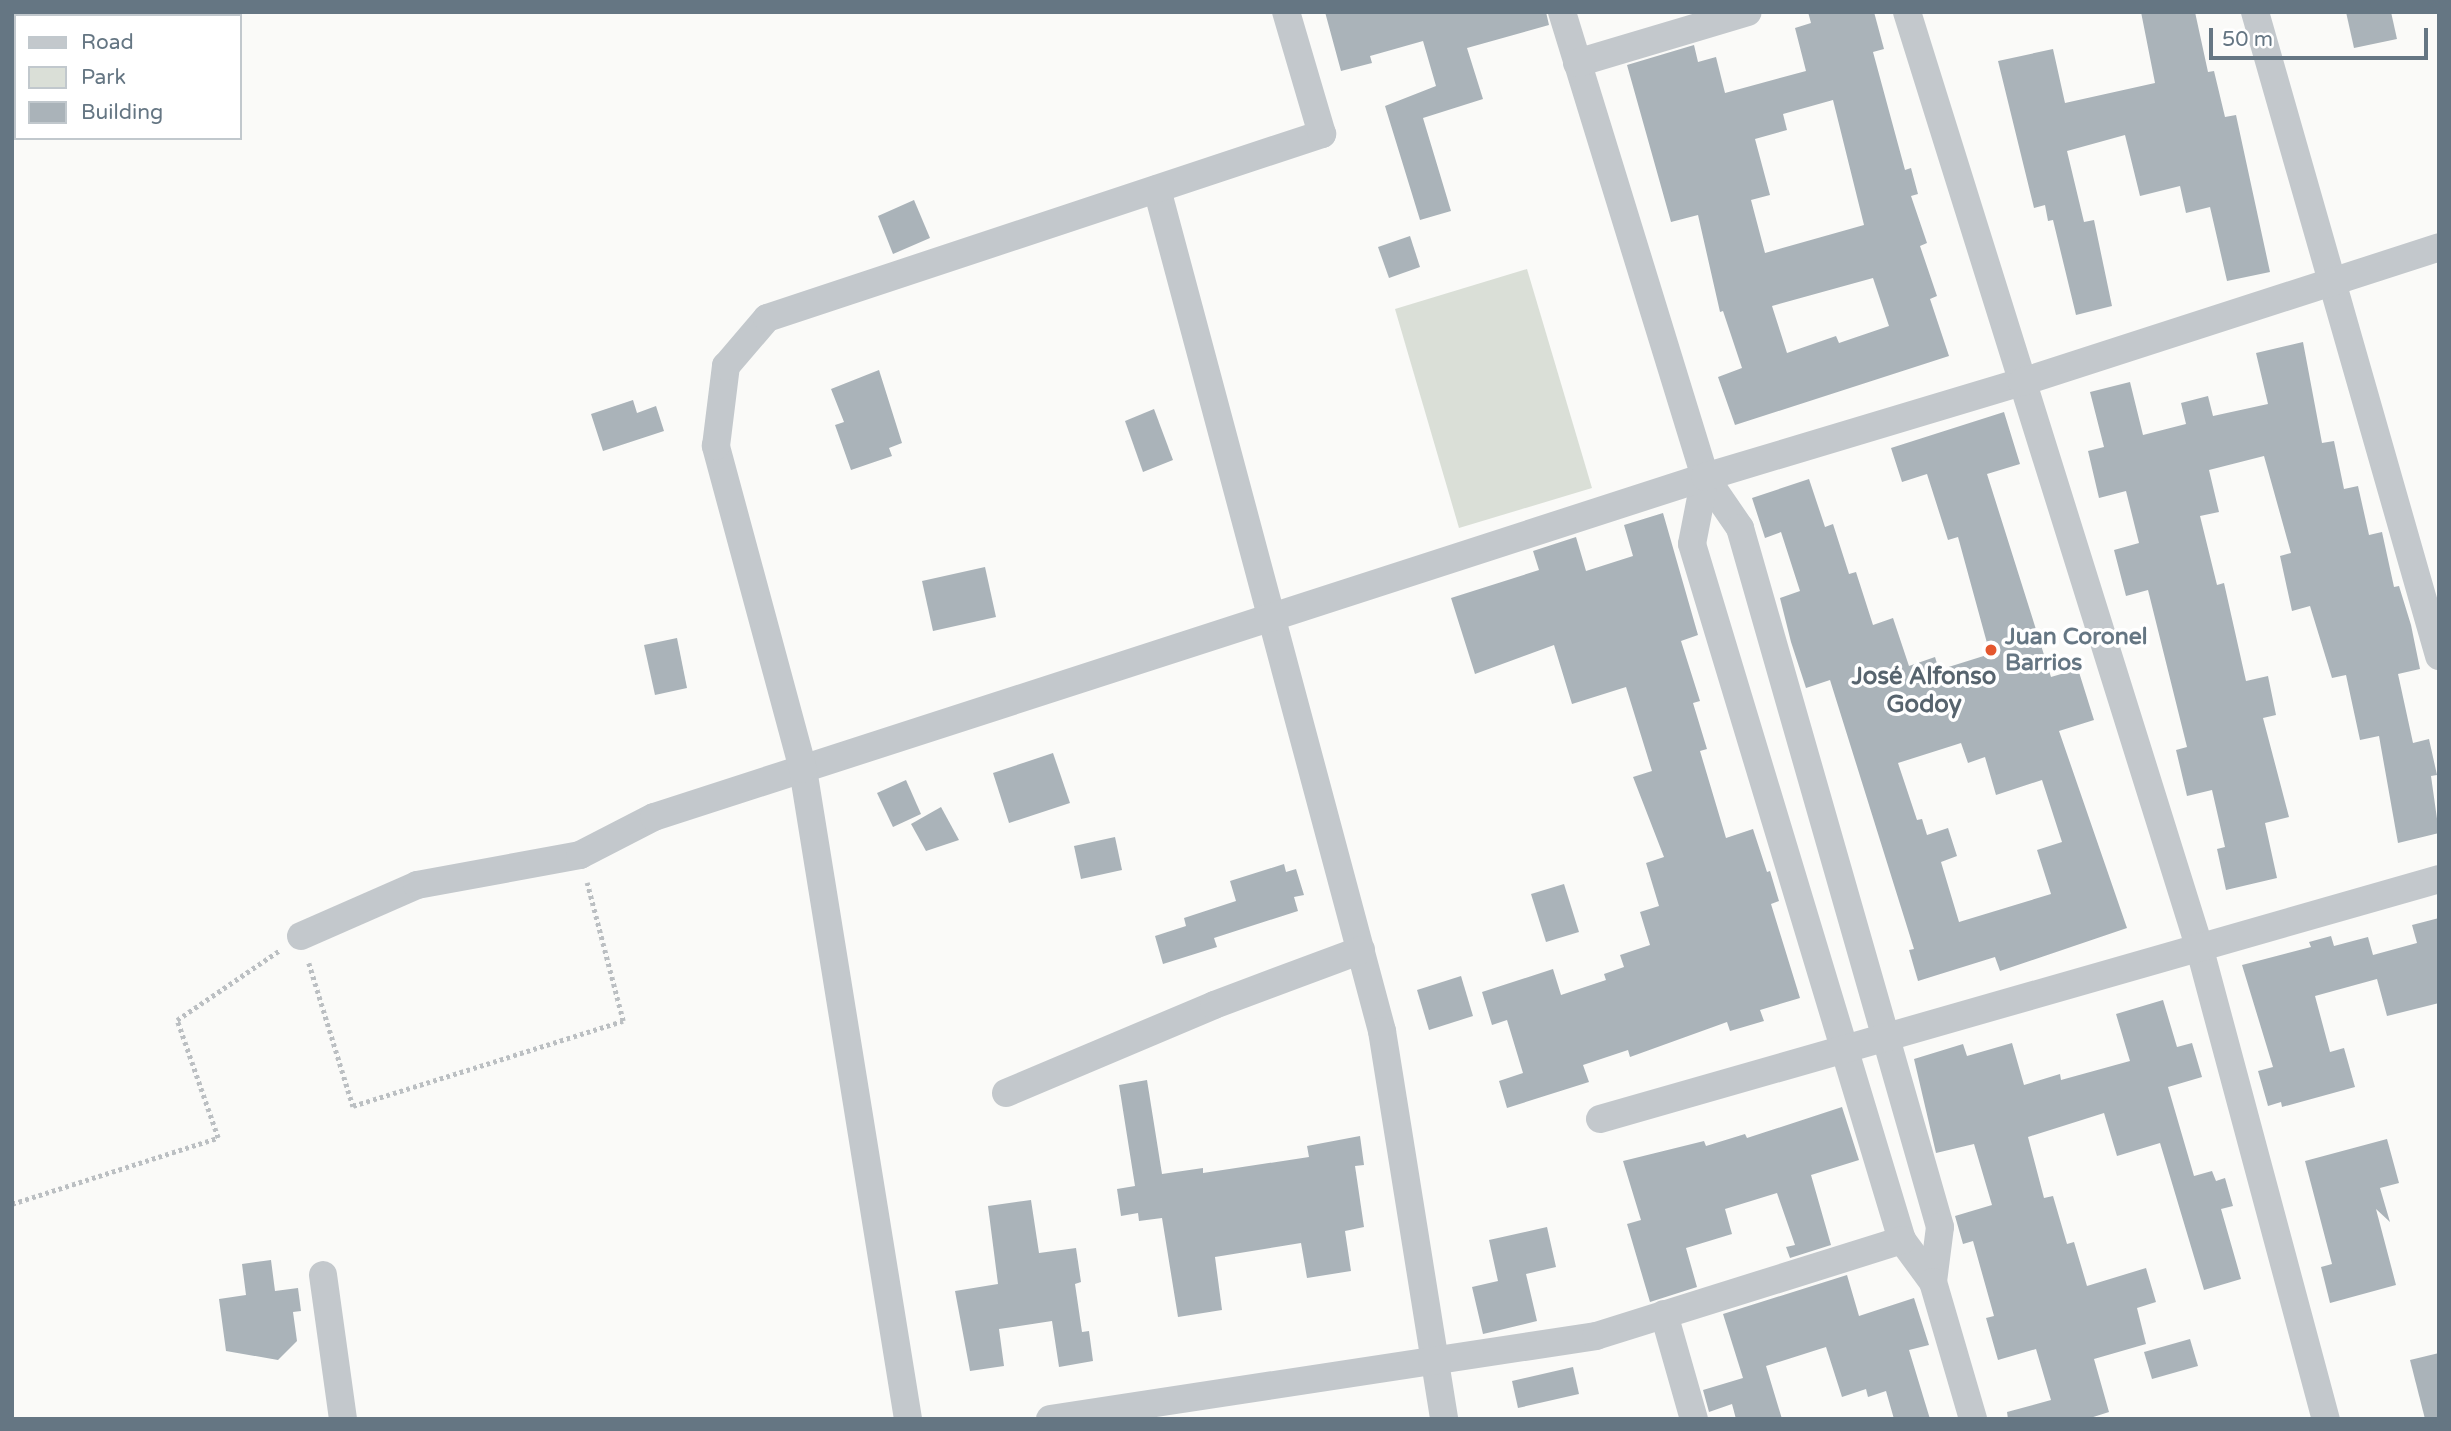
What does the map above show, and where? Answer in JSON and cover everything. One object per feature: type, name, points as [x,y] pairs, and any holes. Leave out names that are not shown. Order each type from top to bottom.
[{"type":"street","points":[[908,1419],[803,769],[716,446],[726,366],[766,318],[1322,134],[1286,12]]},
{"type":"street","points":[[1562,12],[1705,477],[1740,528],[1940,1227],[1933,1282]]},
{"type":"street","points":[[1577,62],[1748,12]]},
{"type":"street","points":[[1907,12],[2199,946],[2326,1419]]},
{"type":"street","points":[[2255,12],[2439,656]]},
{"type":"street","points":[[1157,189],[1382,1031],[1444,1419]]},
{"type":"street","points":[[301,936],[416,885],[580,855],[654,817],[1705,477],[2333,285],[2439,247]]},
{"type":"street","points":[[1705,477],[1692,544],[1846,1046],[1902,1240],[1933,1282],[1973,1419]]},
{"type":"street","points":[[1600,1119],[1846,1046],[2439,879]]},
{"type":"street","points":[[1006,1093],[1214,1005],[1361,950]]},
{"type":"street","points":[[1050,1419],[1596,1336],[1902,1240]]},
{"type":"street","points":[[323,1275],[343,1419]]},
{"type":"street","points":[[1664,1314],[1694,1419]]},
{"type":"path","points":[[12,1204],[218,1138],[177,1020],[301,936],[353,1106],[623,1021],[580,855]]},
{"type":"green space","points":[[1527,269],[1592,488],[1459,528],[1395,309]]},
{"type":"building","points":[[1325,12],[1546,12],[1549,25],[1467,48],[1483,99],[1423,118],[1451,211],[1420,220],[1385,106],[1436,86],[1423,41],[1370,56],[1372,63],[1341,71]]},
{"type":"building","points":[[1808,12],[1874,12],[1884,49],[1873,52],[1905,170],[1911,168],[1918,194],[1911,196],[1927,243],[1920,246],[1937,296],[1930,299],[1949,356],[1735,425],[1718,377],[1742,368],[1723,311],[1720,312],[1698,215],[1671,222],[1627,65],[1694,45],[1698,62],[1716,57],[1725,93],[1806,71],[1795,28],[1811,23]],"holes":[[[1833,100],[1864,225],[1765,253],[1751,200],[1770,195],[1755,139],[1787,130],[1783,114]],[[1873,278],[1889,326],[1839,343],[1836,336],[1787,353],[1772,306]]]},
{"type":"building","points":[[2141,12],[2195,12],[2208,72],[2214,71],[2225,117],[2236,115],[2270,272],[2227,281],[2210,207],[2186,213],[2180,186],[2140,196],[2125,135],[2067,151],[2084,222],[2094,220],[2112,306],[2076,315],[2053,220],[2048,221],[2045,205],[2034,208],[1998,61],[2053,49],[2065,103],[2155,83]]},
{"type":"building","points":[[2346,12],[2391,12],[2397,39],[2354,48]]},
{"type":"building","points":[[914,200],[930,238],[893,254],[878,216]]},
{"type":"building","points":[[1410,236],[1420,267],[1389,278],[1378,247]]},
{"type":"building","points":[[2303,342],[2322,443],[2334,441],[2344,489],[2358,486],[2369,535],[2382,532],[2394,587],[2399,586],[2411,625],[2420,669],[2398,674],[2413,743],[2429,739],[2437,775],[2431,776],[2439,833],[2398,843],[2379,736],[2360,740],[2346,675],[2332,678],[2310,606],[2292,611],[2280,556],[2291,553],[2264,456],[2209,470],[2219,512],[2200,516],[2217,585],[2224,583],[2246,681],[2268,676],[2276,715],[2263,718],[2289,817],[2265,823],[2277,878],[2226,890],[2217,849],[2225,847],[2212,790],[2187,796],[2176,750],[2187,747],[2148,590],[2126,596],[2114,550],[2139,543],[2126,491],[2099,498],[2088,451],[2104,447],[2090,392],[2130,382],[2143,435],[2186,424],[2181,403],[2208,396],[2213,416],[2268,404],[2256,353]]},
{"type":"building","points":[[879,370],[902,443],[889,448],[892,456],[851,470],[835,425],[844,422],[831,389]]},
{"type":"building","points":[[633,400],[637,413],[656,406],[664,431],[603,451],[591,414]]},
{"type":"building","points":[[1154,409],[1173,460],[1143,472],[1125,421]]},
{"type":"building","points":[[2004,412],[2020,464],[1987,474],[2051,677],[2078,669],[2094,720],[2059,731],[2127,928],[2000,971],[1995,957],[1918,981],[1909,950],[1914,949],[1830,680],[1806,688],[1791,642],[1780,598],[1800,591],[1781,532],[1765,538],[1752,498],[1809,479],[1825,527],[1833,524],[1849,574],[1856,572],[1873,625],[1893,618],[1909,666],[1935,657],[1939,670],[1990,654],[1958,537],[1948,540],[1927,474],[1902,482],[1891,448]],"holes":[[[1961,743],[1968,763],[1985,757],[1996,795],[2042,780],[2062,842],[2037,850],[2051,894],[1959,922],[1941,862],[1957,856],[1948,828],[1927,835],[1922,819],[1917,820],[1898,763]]]},
{"type":"building","points":[[1663,513],[1698,635],[1681,641],[1700,701],[1693,703],[1707,749],[1700,751],[1726,838],[1753,829],[1779,901],[1771,904],[1800,998],[1760,1010],[1764,1021],[1730,1031],[1727,1022],[1630,1057],[1628,1050],[1583,1065],[1589,1082],[1507,1108],[1499,1081],[1523,1073],[1507,1020],[1492,1025],[1482,992],[1553,969],[1561,995],[1606,980],[1604,974],[1624,967],[1620,955],[1650,945],[1640,912],[1659,906],[1646,863],[1664,857],[1633,777],[1652,771],[1626,687],[1572,704],[1554,645],[1475,674],[1451,598],[1539,570],[1533,551],[1576,537],[1586,571],[1633,556],[1624,525]]},
{"type":"building","points":[[985,567],[996,617],[933,631],[922,581]]},
{"type":"building","points":[[677,638],[687,688],[655,695],[644,645]]},
{"type":"building","points":[[1053,753],[1070,803],[1009,823],[993,773]]},
{"type":"building","points":[[906,780],[921,814],[893,827],[877,793]]},
{"type":"building","points":[[941,807],[959,840],[926,851],[911,824]]},
{"type":"building","points":[[1115,837],[1122,870],[1081,879],[1074,846]]},
{"type":"building","points":[[1284,864],[1286,872],[1296,869],[1304,895],[1294,897],[1298,911],[1214,938],[1217,947],[1163,964],[1155,936],[1186,926],[1184,918],[1236,901],[1230,881]]},
{"type":"building","points":[[1564,884],[1579,932],[1546,942],[1531,894]]},
{"type":"building","points":[[2439,918],[2439,1003],[2387,1016],[2377,979],[2315,996],[2330,1052],[2344,1048],[2355,1087],[2282,1107],[2281,1102],[2268,1106],[2258,1071],[2273,1067],[2242,965],[2311,947],[2309,942],[2331,936],[2334,946],[2368,937],[2373,955],[2417,943],[2412,925]]},
{"type":"building","points":[[1461,976],[1473,1016],[1429,1030],[1417,990]]},
{"type":"building","points":[[2163,1000],[2177,1047],[2192,1043],[2202,1077],[2168,1087],[2194,1176],[2212,1171],[2216,1181],[2225,1178],[2233,1206],[2221,1209],[2241,1279],[2204,1290],[2160,1143],[2117,1156],[2104,1113],[2028,1137],[2044,1198],[2053,1196],[2067,1244],[2074,1242],[2087,1286],[2146,1268],[2156,1302],[2137,1308],[2146,1344],[2094,1359],[2109,1412],[2087,1419],[2008,1419],[2007,1412],[2051,1400],[2036,1349],[1998,1360],[1986,1318],[1994,1316],[1973,1241],[1963,1244],[1955,1216],[1992,1205],[1974,1144],[1936,1153],[1914,1059],[1963,1044],[1967,1056],[2012,1043],[2024,1085],[2060,1074],[2061,1080],[2130,1061],[2116,1014]]},
{"type":"building","points":[[1147,1080],[1162,1174],[1203,1168],[1203,1173],[1309,1157],[1307,1146],[1360,1136],[1364,1165],[1355,1166],[1364,1227],[1345,1231],[1351,1271],[1307,1278],[1301,1243],[1215,1257],[1222,1310],[1178,1317],[1162,1218],[1139,1221],[1138,1213],[1121,1216],[1117,1189],[1135,1186],[1119,1085]]},
{"type":"building","points":[[1842,1107],[1859,1160],[1811,1175],[1831,1245],[1790,1258],[1786,1247],[1795,1245],[1777,1193],[1725,1209],[1732,1234],[1686,1248],[1697,1287],[1650,1302],[1627,1224],[1641,1220],[1623,1161],[1704,1141],[1706,1146],[1745,1134],[1747,1138]]},
{"type":"building","points":[[2387,1139],[2399,1183],[2380,1188],[2390,1222],[2376,1209],[2396,1285],[2330,1303],[2321,1267],[2332,1264],[2305,1161]]},
{"type":"building","points":[[1031,1200],[1039,1253],[1076,1248],[1081,1282],[1075,1284],[1082,1332],[1089,1331],[1093,1361],[1059,1367],[1052,1321],[999,1329],[1004,1366],[970,1371],[955,1291],[998,1284],[988,1206]]},
{"type":"building","points":[[1547,1227],[1556,1267],[1526,1274],[1537,1321],[1483,1334],[1472,1287],[1498,1281],[1489,1240]]},
{"type":"building","points":[[271,1260],[275,1291],[298,1288],[301,1311],[293,1312],[297,1341],[278,1360],[226,1351],[219,1299],[246,1295],[242,1264]]},
{"type":"building","points":[[1847,1275],[1859,1316],[1914,1298],[1929,1345],[1909,1350],[1930,1419],[1894,1419],[1886,1391],[1868,1397],[1866,1389],[1842,1397],[1826,1347],[1766,1366],[1782,1419],[1736,1419],[1732,1404],[1709,1412],[1703,1390],[1743,1378],[1723,1314]]},
{"type":"building","points":[[2190,1339],[2198,1366],[2152,1379],[2144,1352]]},
{"type":"building","points":[[2439,1353],[2439,1419],[2425,1419],[2410,1360]]},
{"type":"building","points":[[1573,1367],[1579,1394],[1518,1408],[1512,1381]]},
{"type":"place","name":"Juan Coronel Barrios","points":[[1991,650]]},
{"type":"district","name":"José Alfonso Godoy","points":[[1924,691]]}]
